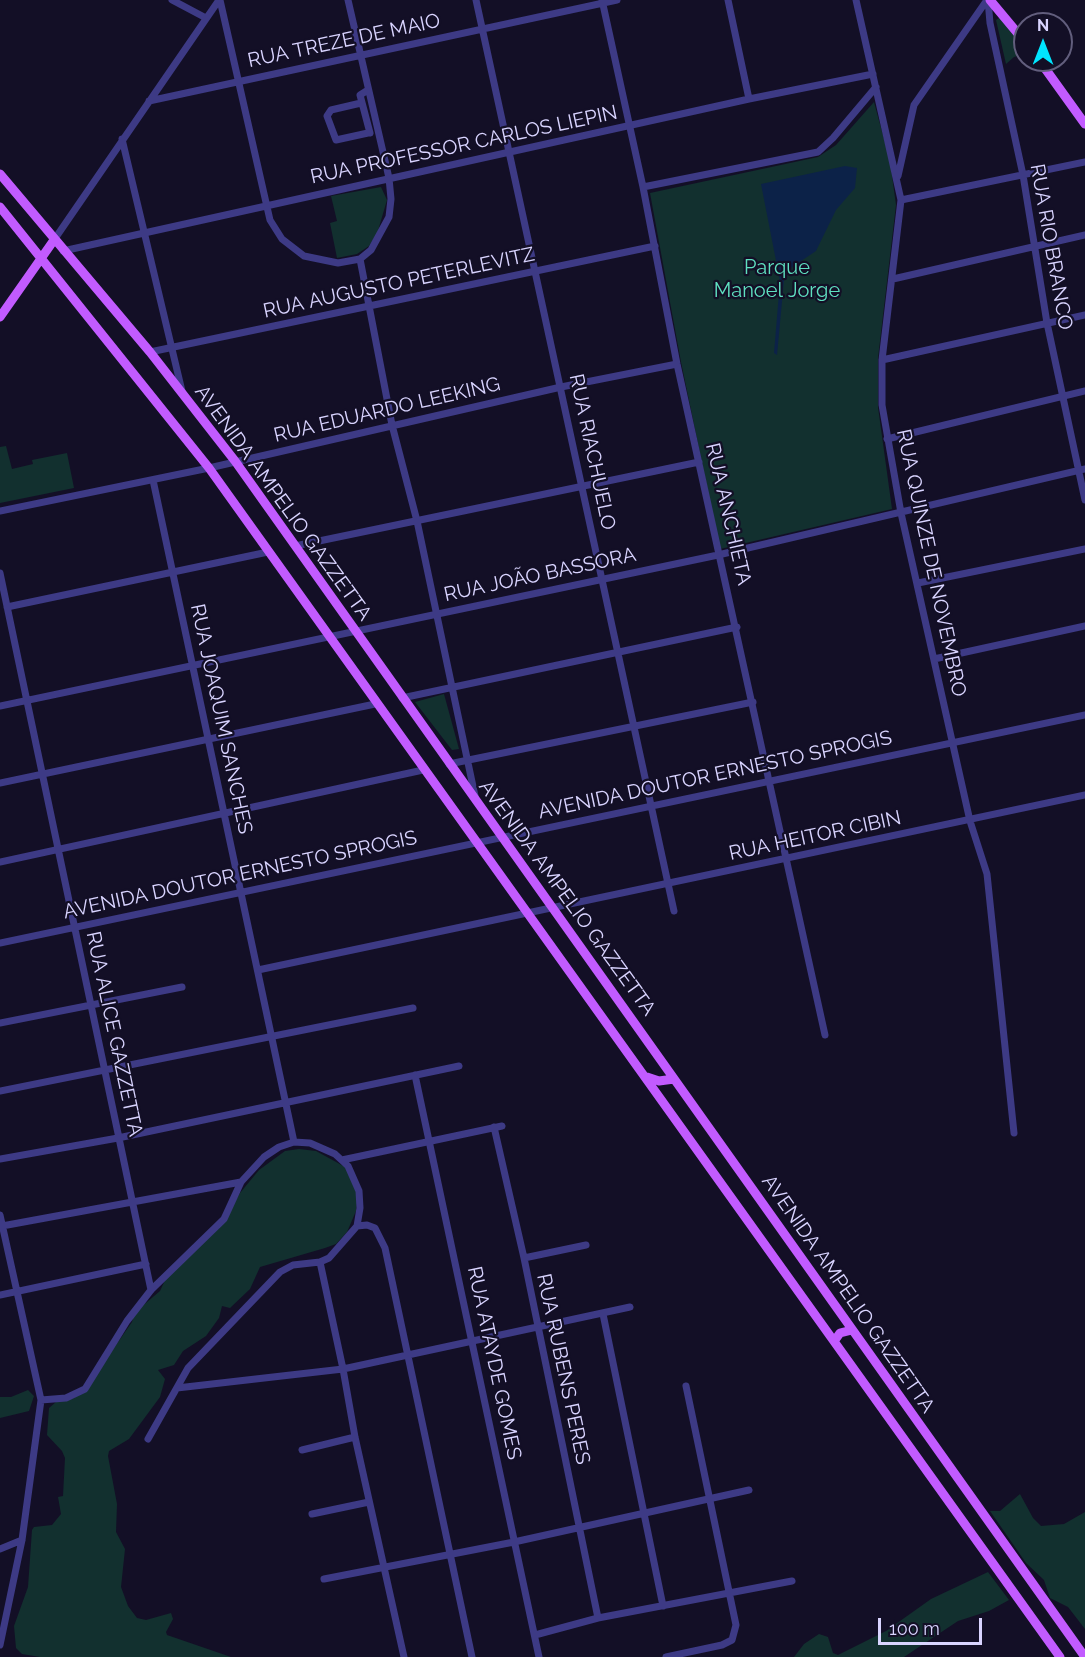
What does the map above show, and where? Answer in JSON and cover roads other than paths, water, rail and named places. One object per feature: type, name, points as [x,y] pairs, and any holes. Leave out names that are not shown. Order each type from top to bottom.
[{"type":"main road","points":[[988,0],[1013,28]]},
{"type":"main road","points":[[1048,72],[1085,124]]},
{"type":"main road","name":"AVENIDA AMPELIO GAZZETTA","points":[[0,174],[150,352],[235,461],[550,908],[1085,1657]]},
{"type":"main road","name":"AVENIDA AMPELIO GAZZETTA","points":[[0,207],[208,468],[1060,1657]]},
{"type":"main road","points":[[0,317],[54,240]]},
{"type":"main road","points":[[645,1076],[659,1081],[674,1079]]},
{"type":"main road","points":[[835,1340],[840,1333],[852,1330]]},
{"type":"street","points":[[172,0],[206,18]]},
{"type":"street","points":[[54,240],[219,0]]},
{"type":"street","points":[[219,0],[270,220],[282,239],[304,256],[338,263],[360,259],[371,250],[389,217],[389,178],[348,0]]},
{"type":"street","name":"RUA RIACHUELO","points":[[476,0],[581,486],[636,727],[674,911]]},
{"type":"street","name":"RUA TREZE DE MAIO","points":[[148,101],[617,0]]},
{"type":"street","points":[[728,0],[749,99]]},
{"type":"street","name":"RUA QUINZE DE NOVEMBRO","points":[[856,0],[898,178],[901,200],[882,360],[882,405],[901,513],[970,821],[987,874],[1014,1133]]},
{"type":"street","points":[[898,178],[914,105],[988,0]]},
{"type":"street","name":"RUA RIO BRANCO","points":[[988,0],[990,23],[1023,175],[1047,323],[1082,469],[1085,500]]},
{"type":"street","name":"RUA ANCHIETA","points":[[603,2],[718,555],[737,627],[825,1035]]},
{"type":"street","name":"RUA PROFESSOR CARLOS LIEPIN","points":[[63,251],[143,231],[873,74]]},
{"type":"street","points":[[643,186],[818,152],[833,138],[876,87]]},
{"type":"street","points":[[368,90],[361,92],[361,103],[368,133]]},
{"type":"street","points":[[361,103],[331,110],[327,116],[336,140],[378,132]]},
{"type":"street","points":[[122,139],[184,398]]},
{"type":"street","points":[[901,200],[1085,162]]},
{"type":"street","points":[[893,279],[1085,235]]},
{"type":"street","name":"RUA AUGUSTO PETERLEVITZ","points":[[150,352],[655,246]]},
{"type":"street","points":[[360,259],[393,425],[417,521],[477,804]]},
{"type":"street","points":[[882,360],[1085,315]]},
{"type":"street","name":"RUA EDUARDO LEEKING","points":[[0,511],[153,480],[561,387],[677,364]]},
{"type":"street","points":[[887,439],[1085,392]]},
{"type":"street","points":[[295,546],[699,462]]},
{"type":"street","name":"RUA JOÃO BASSORA","points":[[0,706],[193,663],[718,555],[1082,469]]},
{"type":"street","name":"RUA JOAQUIM SANCHES","points":[[153,480],[294,1142]]},
{"type":"street","points":[[918,583],[1085,549]]},
{"type":"street","points":[[7,607],[268,552]]},
{"type":"street","name":"RUA ALICE GAZZETTA","points":[[0,573],[151,1290]]},
{"type":"street","points":[[934,659],[1085,626]]},
{"type":"street","points":[[402,698],[452,686],[619,654],[737,627]]},
{"type":"street","points":[[449,764],[753,702]]},
{"type":"street","points":[[0,783],[375,704]]},
{"type":"street","name":"AVENIDA DOUTOR ERNESTO SPROGIS","points":[[0,943],[1085,715]]},
{"type":"street","points":[[0,862],[423,770]]},
{"type":"street","name":"RUA HEITOR CIBIN","points":[[258,970],[1085,795]]},
{"type":"street","points":[[0,1023],[182,987]]},
{"type":"street","points":[[0,1091],[413,1008]]},
{"type":"street","points":[[0,1159],[118,1138],[459,1066]]},
{"type":"street","name":"RUA ATAYDE GOMES","points":[[415,1075],[431,1140],[539,1657]]},
{"type":"street","points":[[342,1160],[502,1126]]},
{"type":"street","name":"RUA RUBENS PERES","points":[[494,1127],[524,1258],[598,1618]]},
{"type":"street","points":[[41,1400],[66,1398],[85,1389],[127,1321],[151,1290],[224,1219],[241,1182],[264,1157],[279,1147],[294,1142],[310,1143],[335,1154],[354,1175],[359,1191],[360,1208],[357,1226],[337,1251],[320,1262],[293,1265],[280,1272],[196,1358],[148,1439]]},
{"type":"street","points":[[2,1226],[241,1182]]},
{"type":"street","points":[[0,1215],[41,1400],[22,1540],[0,1645]]},
{"type":"street","points":[[357,1226],[367,1225],[375,1228],[381,1236],[472,1657]]},
{"type":"street","points":[[524,1258],[586,1245]]},
{"type":"street","points":[[320,1262],[355,1437],[404,1657]]},
{"type":"street","points":[[0,1295],[146,1264]]},
{"type":"street","points":[[177,1388],[343,1369],[630,1307]]},
{"type":"street","points":[[603,1314],[663,1606]]},
{"type":"street","points":[[666,1657],[732,1640],[736,1625],[686,1386]]},
{"type":"street","points":[[302,1450],[355,1437]]},
{"type":"street","points":[[324,1579],[514,1542],[749,1490]]},
{"type":"street","points":[[312,1514],[369,1502]]},
{"type":"street","points":[[0,1549],[22,1540]]},
{"type":"street","points":[[535,1635],[598,1618],[792,1581]]},
{"type":"water","points":[[845,166],[857,168],[855,188],[836,210],[816,251],[792,267],[784,280],[777,355],[774,353],[780,281],[761,184]]},
{"type":"park label","name":"Parque Manoel Jorge","points":[[777,280]]}]
